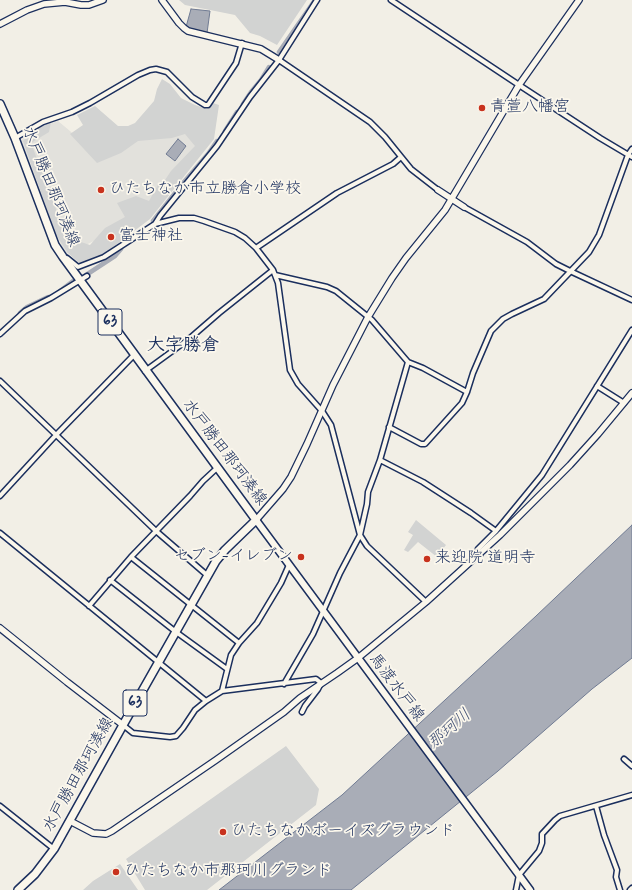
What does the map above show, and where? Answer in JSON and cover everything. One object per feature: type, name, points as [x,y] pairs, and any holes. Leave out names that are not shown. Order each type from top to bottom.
[{"type":"main road","name":"水戸勝田那珂湊線","points":[[0,104],[15,138],[52,235],[63,257],[145,371],[256,520],[221,554],[122,725],[54,850],[35,874],[18,890]]},
{"type":"main road","name":"馬渡水戸線","points":[[256,520],[530,890]]},
{"type":"street","points":[[0,24],[44,4],[66,2],[89,5],[103,0]]},
{"type":"street","points":[[162,0],[184,28],[202,35],[242,43],[262,49],[370,122],[385,137],[411,168],[452,200],[527,242],[556,264],[632,300]]},
{"type":"street","points":[[63,257],[67,258],[78,267],[104,257],[154,224],[217,146],[250,97],[279,60],[317,0]]},
{"type":"street","points":[[392,0],[519,85],[630,156]]},
{"type":"street","points":[[256,520],[279,495],[291,477],[333,385],[368,317],[392,278],[406,258],[436,223],[452,200],[519,85],[579,0]]},
{"type":"street","points":[[15,138],[43,122],[72,112],[90,103],[150,70],[156,69],[167,72],[192,97],[205,105],[208,105],[236,63],[242,43]]},
{"type":"street","points":[[389,427],[421,444],[425,444],[462,403],[491,331],[503,319],[544,299],[589,252],[599,235],[632,149]]},
{"type":"street","points":[[256,248],[337,193],[393,164],[401,157]]},
{"type":"street","points":[[154,224],[179,218],[199,220],[235,232],[245,238],[256,248],[273,270],[282,302],[290,370],[298,384],[322,411],[331,425],[360,535],[367,546],[426,602]]},
{"type":"street","points":[[145,371],[189,339],[273,270]]},
{"type":"street","points":[[275,275],[336,290],[368,317],[408,362],[423,368],[467,392]]},
{"type":"street","points":[[0,334],[25,311],[51,298],[87,276]]},
{"type":"street","points":[[480,555],[478,549],[496,531],[542,475],[632,330]]},
{"type":"street","points":[[0,496],[56,435],[134,355]]},
{"type":"street","points":[[284,684],[303,653],[340,573],[360,535],[367,504],[368,492],[380,460],[408,362]]},
{"type":"street","points":[[0,381],[156,531],[208,576]]},
{"type":"street","points":[[597,386],[624,403]]},
{"type":"street","points":[[70,821],[93,833],[106,834],[112,831],[236,747],[284,712],[300,698],[358,658],[480,555],[570,465],[632,393]]},
{"type":"street","points":[[380,460],[423,482],[496,531]]},
{"type":"street","points":[[89,606],[130,558],[203,481],[218,468]]},
{"type":"street","points":[[0,533],[206,701]]},
{"type":"street","points":[[130,558],[239,643]]},
{"type":"street","points":[[222,691],[230,655],[257,623],[281,583],[289,565]]},
{"type":"street","points":[[110,580],[176,632],[227,668]]},
{"type":"street","points":[[0,628],[133,733],[149,736],[176,736],[195,710],[222,691],[316,679],[321,683]]},
{"type":"street","points":[[302,712],[321,683]]},
{"type":"street","points":[[624,759],[632,766]]},
{"type":"street","points":[[516,890],[519,875],[538,851],[542,843],[542,834],[555,820],[560,816],[632,795]]},
{"type":"street","points":[[0,806],[54,850]]},
{"type":"street","points":[[596,806],[604,835],[617,870],[616,877],[620,890]]},
{"type":"shaded area","points":[[179,0],[307,0],[277,45],[260,36],[250,33],[235,15],[185,5]]},
{"type":"shaded area","points":[[162,79],[170,84],[181,98],[195,105],[207,109],[213,103],[219,105],[214,139],[150,219],[105,253],[79,263],[68,253],[56,235],[23,141],[34,130],[51,122],[49,132],[31,143],[62,225],[67,233],[75,240],[90,245],[105,228],[125,217],[117,203],[136,196],[149,201],[159,183],[165,180],[171,171],[195,146],[185,134],[172,138],[138,141],[121,153],[97,163],[70,134],[83,125],[77,115],[95,106],[118,126],[128,126],[135,123],[154,101],[157,89]]},
{"type":"shaded area","name":"ひたちなか市立勝倉小学校","points":[[58,121],[98,158],[134,138],[183,129],[202,150],[131,223],[65,255],[20,141],[26,135],[41,127]]},
{"type":"shaded area","points":[[416,520],[446,545],[437,557],[418,542],[408,552],[404,550],[413,535],[408,532]]},
{"type":"shaded area","name":"ひたちなかボーイズグラウンド","points":[[286,746],[319,789],[316,805],[207,890],[145,890],[126,859]]},
{"type":"shaded area","name":"ひたちなか市那珂川グランド","points":[[120,864],[138,890],[83,890],[93,881]]},
{"type":"water","points":[[191,9],[210,11],[207,33],[186,27]]},
{"type":"water","points":[[178,139],[186,146],[175,161],[166,154]]},
{"type":"water","name":"那珂川","points":[[632,525],[632,658],[592,689],[498,771],[351,890],[219,890],[342,795]]},
{"type":"waterway","points":[[279,52],[315,0]]},
{"type":"waterway","points":[[243,104],[269,67]]},
{"type":"waterway","points":[[225,131],[237,112]]},
{"type":"waterway","points":[[153,221],[217,141]]},
{"type":"waterway","points":[[83,277],[115,256],[121,249]]},
{"type":"waterway","points":[[60,291],[73,281]]},
{"type":"waterway","points":[[20,313],[27,307],[48,297]]},
{"type":"place","name":"青萱八幡宮","points":[[482,108]]},
{"type":"place","name":"ひたちなか市立勝倉小学校","points":[[101,190]]},
{"type":"place","name":"富士神社","points":[[111,237]]},
{"type":"place","name":"セブン-イレブン","points":[[301,557]]},
{"type":"place","name":"来迎院 道明寺","points":[[427,559]]},
{"type":"place","name":"ひたちなかボーイズグラウンド","points":[[223,832]]},
{"type":"place","name":"ひたちなか市那珂川グランド","points":[[116,872]]},
{"type":"district","name":"大字勝倉","points":[[183,346]]}]
